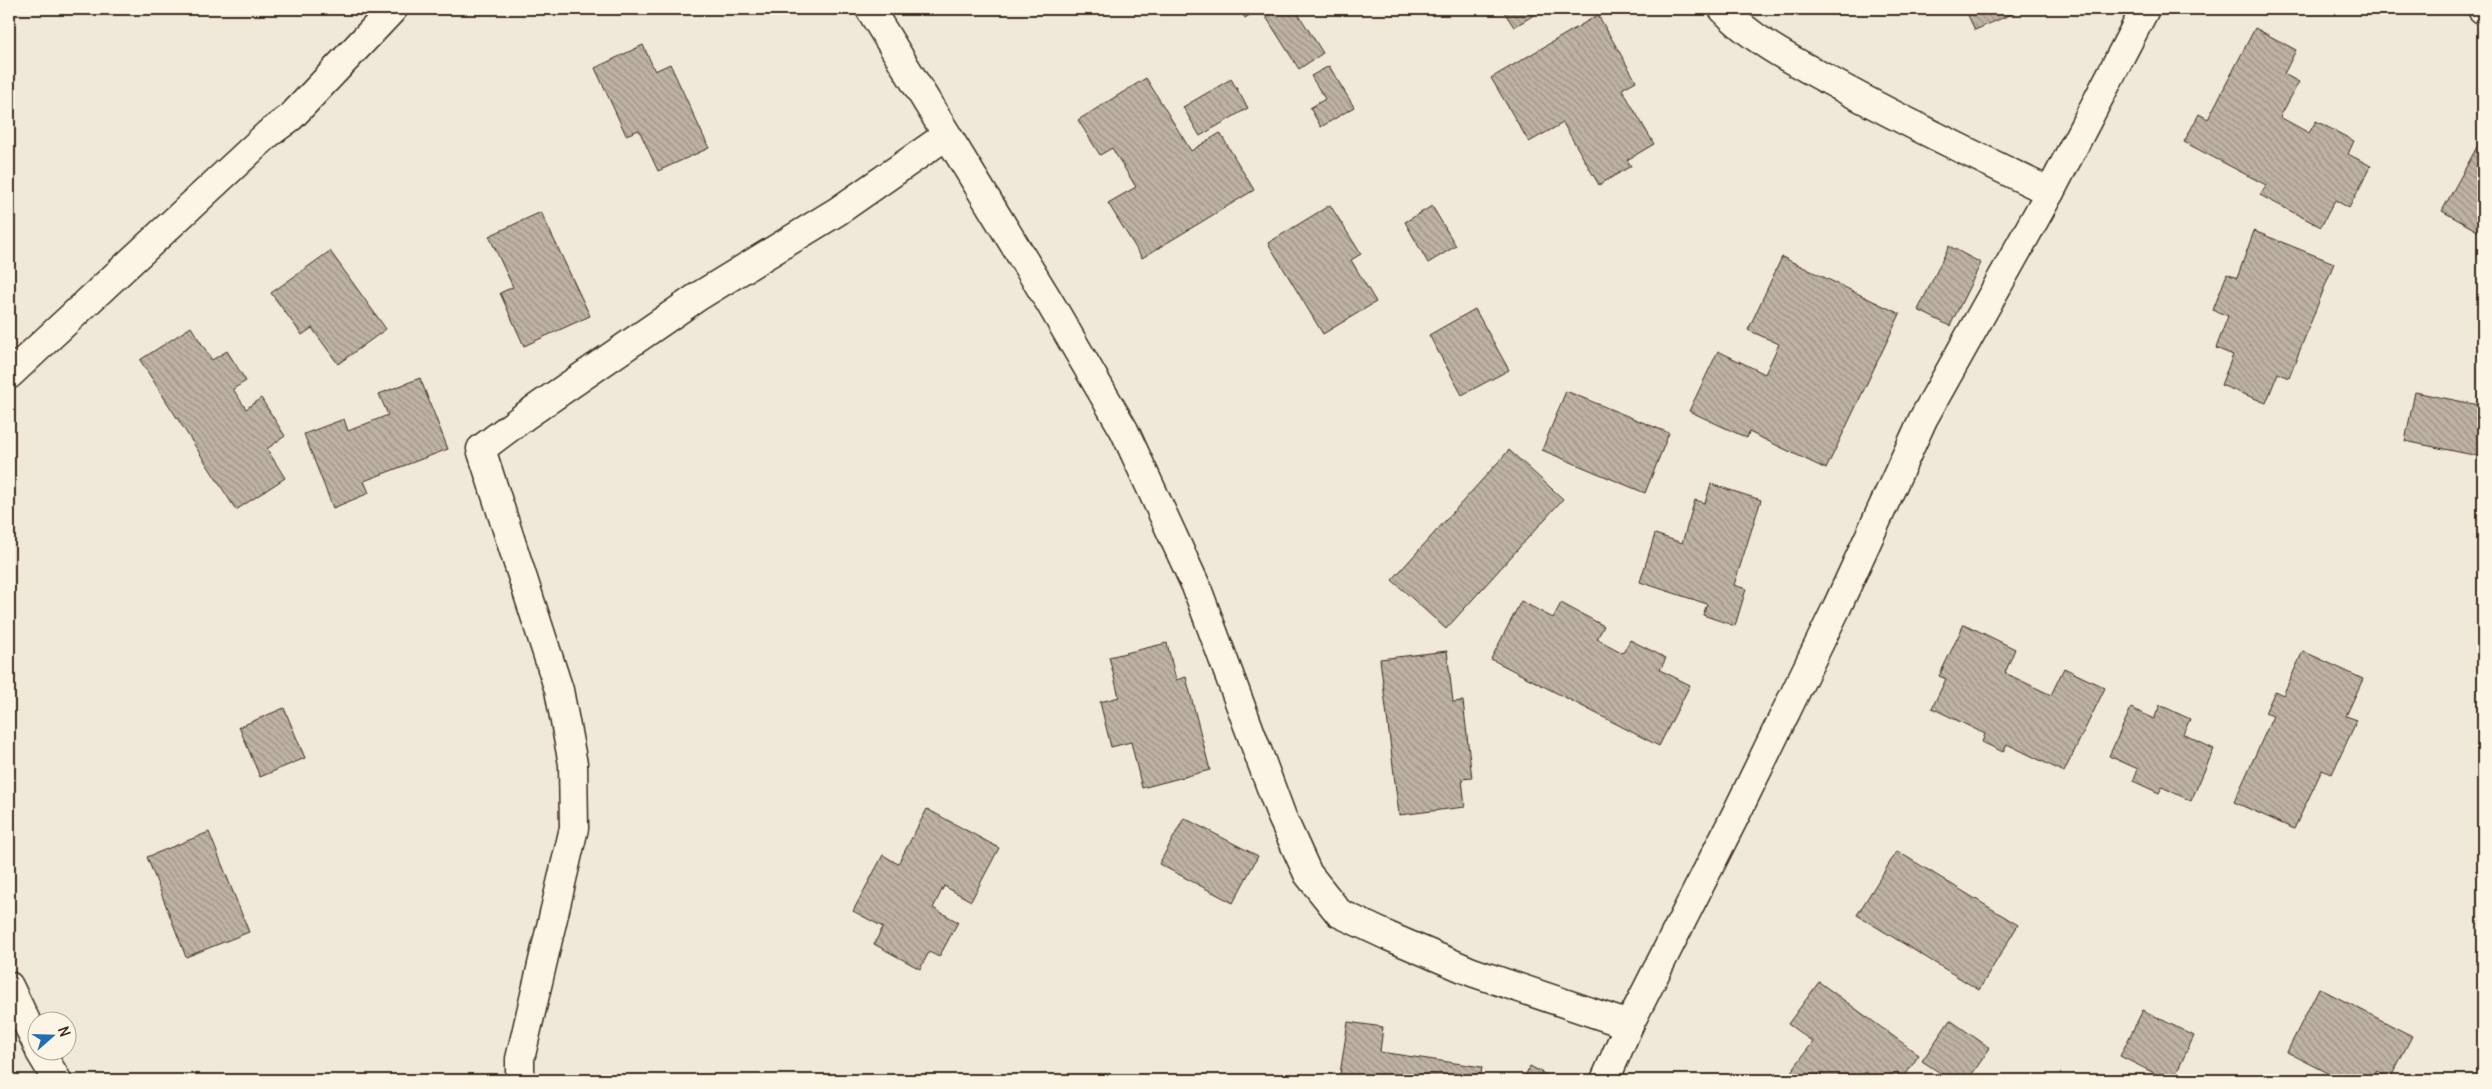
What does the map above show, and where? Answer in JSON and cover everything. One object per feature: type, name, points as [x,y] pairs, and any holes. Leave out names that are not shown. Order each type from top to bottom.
[{"type":"street","points":[[9,375],[260,141],[291,117],[393,9]]},
{"type":"street","points":[[870,9],[1124,430],[1196,586],[1282,818],[1308,874],[1339,912],[1388,936],[1472,972],[1629,1025]]},
{"type":"street","points":[[1724,9],[1740,26],[1790,59],[1927,133],[2050,192]]},
{"type":"street","points":[[1605,1080],[1629,1025],[1737,812],[1828,625],[1923,419],[2050,192],[2145,9]]},
{"type":"street","points":[[520,1080],[522,1050],[555,917],[574,828],[573,764],[560,690],[480,449],[699,296],[838,211],[947,134]]},
{"type":"street","points":[[9,986],[44,1064]]},
{"type":"building","points":[[1239,9],[1259,9],[1245,18]]},
{"type":"building","points":[[1261,9],[1295,9],[1323,53],[1299,69]]},
{"type":"building","points":[[1502,9],[1544,9],[1514,27]]},
{"type":"building","points":[[1965,9],[2023,9],[1975,30]]},
{"type":"building","points":[[1598,15],[1636,81],[1622,89],[1654,144],[1627,160],[1631,166],[1599,185],[1563,123],[1529,142],[1491,78]]},
{"type":"building","points":[[2255,28],[2296,50],[2284,74],[2299,82],[2280,117],[2309,133],[2316,121],[2354,141],[2348,154],[2371,166],[2349,208],[2335,200],[2321,227],[2260,195],[2266,185],[2184,142],[2199,114],[2208,119]]},
{"type":"building","points":[[643,45],[655,71],[670,64],[709,148],[658,171],[639,130],[626,135],[595,68]]},
{"type":"building","points":[[1329,66],[1354,107],[1321,127],[1310,108],[1325,99],[1311,76]]},
{"type":"building","points":[[1146,78],[1191,151],[1220,133],[1254,190],[1142,258],[1108,203],[1136,187],[1112,148],[1100,155],[1078,120]]},
{"type":"building","points":[[1231,79],[1248,108],[1200,136],[1183,107]]},
{"type":"building","points":[[2483,136],[2483,234],[2442,211]]},
{"type":"building","points":[[1330,205],[1361,254],[1351,260],[1376,302],[1323,334],[1268,243]]},
{"type":"building","points":[[1432,206],[1456,246],[1428,263],[1405,222]]},
{"type":"building","points":[[541,212],[590,316],[524,346],[500,293],[513,287],[489,236]]},
{"type":"building","points":[[2254,231],[2334,263],[2289,378],[2278,373],[2266,403],[2221,385],[2233,355],[2216,348],[2228,316],[2213,310],[2227,274],[2237,278]]},
{"type":"building","points":[[1949,246],[1981,263],[1950,326],[1918,310]]},
{"type":"building","points":[[330,251],[386,329],[338,364],[312,328],[302,335],[271,293]]},
{"type":"building","points":[[1782,257],[1900,314],[1826,469],[1749,432],[1747,438],[1689,411],[1718,351],[1765,374],[1779,344],[1748,330]]},
{"type":"building","points":[[1475,309],[1509,370],[1462,395],[1429,335]]},
{"type":"building","points":[[191,327],[212,360],[227,351],[246,381],[233,389],[246,409],[261,398],[285,436],[267,449],[285,478],[236,510],[140,360]]},
{"type":"building","points":[[420,378],[448,449],[364,481],[369,493],[333,508],[304,434],[344,419],[348,431],[388,415],[379,394]]},
{"type":"building","points":[[1566,391],[1669,433],[1645,493],[1542,450]]},
{"type":"building","points":[[2415,392],[2483,406],[2483,457],[2405,441]]},
{"type":"building","points":[[1509,450],[1563,499],[1446,629],[1392,580]]},
{"type":"building","points":[[1711,484],[1761,500],[1734,585],[1746,589],[1735,626],[1703,615],[1707,604],[1640,582],[1655,534],[1682,543],[1695,500],[1705,503]]},
{"type":"building","points":[[1521,601],[1553,618],[1561,603],[1604,626],[1597,639],[1623,653],[1630,640],[1666,658],[1660,670],[1690,685],[1659,746],[1491,659]]},
{"type":"building","points":[[1964,624],[2015,649],[2005,673],[2051,695],[2064,668],[2105,688],[2064,772],[2007,744],[2003,752],[1982,742],[1985,734],[1932,708],[1946,679],[1939,676]]},
{"type":"building","points":[[1167,643],[1176,680],[1186,677],[1210,770],[1142,788],[1131,742],[1111,747],[1100,702],[1119,697],[1109,657]]},
{"type":"building","points":[[1447,651],[1453,702],[1463,701],[1472,778],[1462,779],[1465,807],[1399,815],[1380,659]]},
{"type":"building","points":[[2303,651],[2363,679],[2346,716],[2357,720],[2332,774],[2322,770],[2294,829],[2234,802],[2273,716],[2265,713],[2275,691],[2283,695]]},
{"type":"building","points":[[2160,705],[2190,719],[2183,734],[2214,749],[2191,801],[2162,787],[2159,793],[2133,781],[2138,769],[2109,756],[2131,708],[2154,719]]},
{"type":"building","points":[[284,708],[305,758],[260,777],[239,727]]},
{"type":"building","points":[[927,809],[999,848],[971,901],[944,886],[933,908],[958,922],[939,957],[929,952],[920,969],[874,944],[883,927],[853,911],[883,855],[898,864]]},
{"type":"building","points":[[1184,818],[1258,856],[1233,903],[1159,864]]},
{"type":"building","points":[[209,832],[249,932],[186,957],[147,857]]},
{"type":"building","points":[[1897,851],[2018,925],[1979,990],[1857,915]]},
{"type":"building","points":[[1819,982],[1919,1055],[1902,1080],[1877,1080],[1865,1072],[1859,1080],[1785,1080],[1813,1042],[1788,1024]]},
{"type":"building","points":[[2319,988],[2412,1036],[2390,1079],[2377,1071],[2372,1080],[2342,1080],[2287,1052]]},
{"type":"building","points":[[2143,1010],[2194,1036],[2173,1080],[2168,1080],[2120,1056]]},
{"type":"building","points":[[1950,1020],[1990,1048],[1968,1080],[1951,1080],[1922,1061]]},
{"type":"building","points":[[1348,1022],[1383,1027],[1380,1052],[1482,1067],[1480,1080],[1339,1080]]},
{"type":"building","points":[[1530,1066],[1556,1080],[1523,1080]]}]
